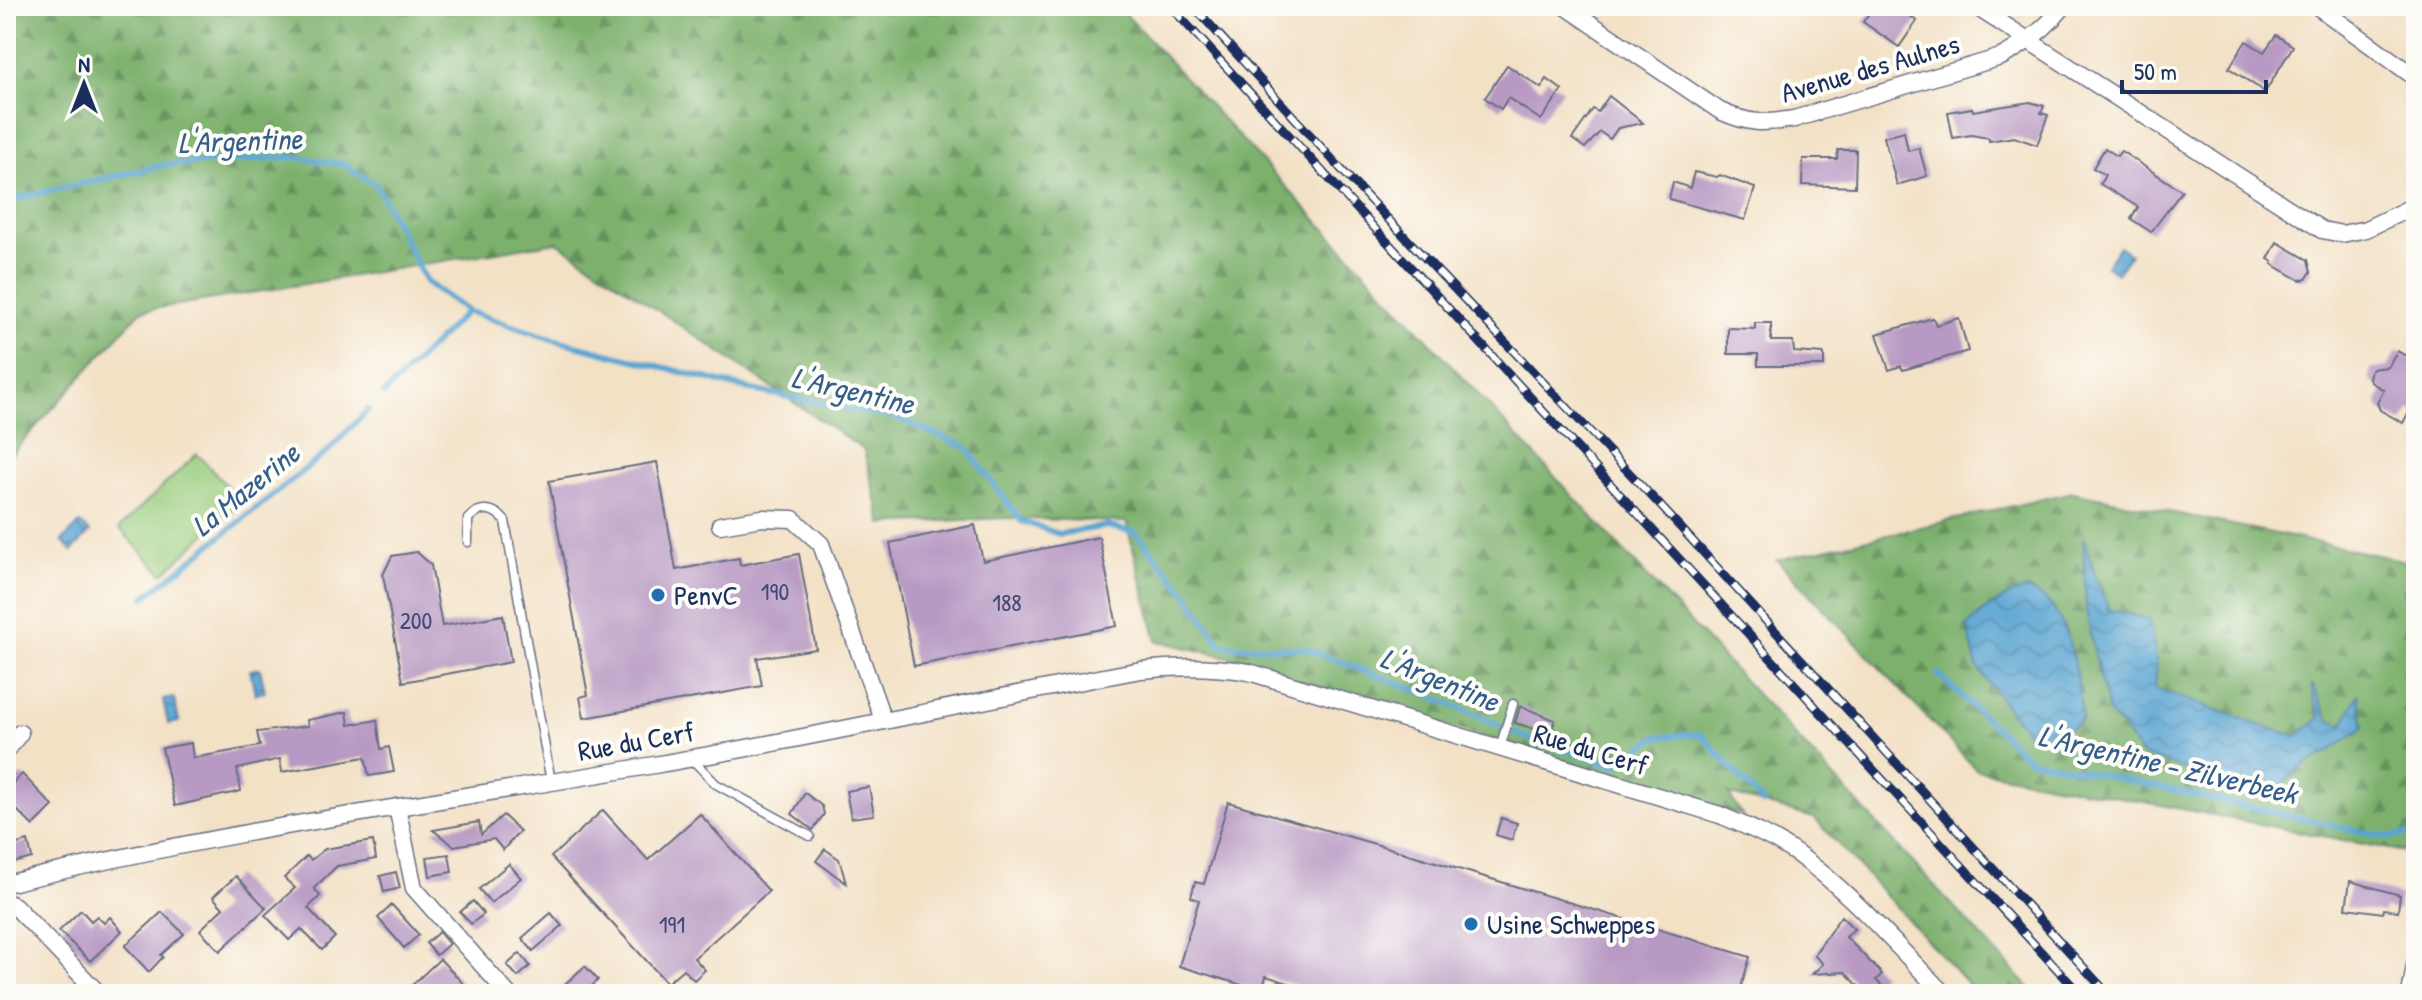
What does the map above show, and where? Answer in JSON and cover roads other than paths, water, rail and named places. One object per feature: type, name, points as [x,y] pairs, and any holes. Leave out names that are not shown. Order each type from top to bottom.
[{"type":"street","name":"Avenue des Aulnes","points":[[1565,6],[1720,111],[1744,122],[1768,123],[1794,119],[2001,57],[2027,42],[2064,6]]},
{"type":"street","points":[[1975,6],[2322,230],[2342,234],[2366,229],[2416,205]]},
{"type":"street","points":[[2325,8],[2416,78]]},
{"type":"street","points":[[720,525],[762,518],[793,519],[821,544],[883,720]]},
{"type":"street","name":"Rue du Cerf","points":[[6,884],[87,864],[397,807],[691,758],[1141,670],[1174,666],[1216,667],[1249,672],[1501,743],[1720,815],[1764,834],[1797,854],[1829,880],[1944,994]]},
{"type":"street","points":[[6,751],[20,733]]},
{"type":"street","points":[[397,807],[414,888],[508,994]]},
{"type":"street","points":[[6,902],[15,906],[99,994]]},
{"type":"street","points":[[2410,994],[2416,961]]},
{"type":"lane","points":[[468,542],[468,519],[475,511],[490,509],[505,521],[551,782]]},
{"type":"lane","points":[[1501,743],[1513,704]]},
{"type":"lane","points":[[691,758],[716,784],[810,836]]},
{"type":"water","points":[[2119,246],[2130,254],[2117,273],[2106,266]]},
{"type":"water","points":[[80,523],[90,532],[72,551],[62,541]]},
{"type":"water","points":[[2083,536],[2109,610],[2149,619],[2157,662],[2155,688],[2297,736],[2320,718],[2312,684],[2329,720],[2343,725],[2358,695],[2364,727],[2301,767],[2274,793],[2234,786],[2142,755],[2109,714],[2086,608]]},
{"type":"water","points":[[2025,589],[2041,596],[2053,608],[2063,624],[2075,663],[2082,720],[2052,740],[2029,734],[2006,706],[1977,667],[1967,627],[1993,604]]},
{"type":"water","points":[[260,668],[265,692],[255,694],[250,670]]},
{"type":"water","points":[[174,698],[179,722],[168,724],[163,700]]},
{"type":"waterway","name":"L'Argentine","points":[[6,201],[164,165],[292,157],[343,164],[377,186],[426,282],[467,311],[552,339],[752,390],[897,418],[966,447],[1021,521],[1059,534],[1107,526],[1136,533],[1187,594],[1221,645],[1307,649],[1434,697],[1534,741],[1615,766],[1656,737],[1701,734],[1763,803]]},
{"type":"waterway","name":"La Mazerine","points":[[384,394],[467,311]]},
{"type":"waterway","name":"La Mazerine","points":[[145,597],[327,452],[368,410]]},
{"type":"waterway","name":"L'Argentine - Zilverbeek","points":[[1938,674],[2029,759],[2387,837],[2416,833]]},
{"type":"railway","points":[[1170,6],[2080,994]]},
{"type":"railway","points":[[1193,6],[1351,180],[1657,502],[2108,994]]},
{"type":"place","name":"PenvC","points":[[658,595]]},
{"type":"place","name":"Usine Schweppes","points":[[1471,924]]}]
